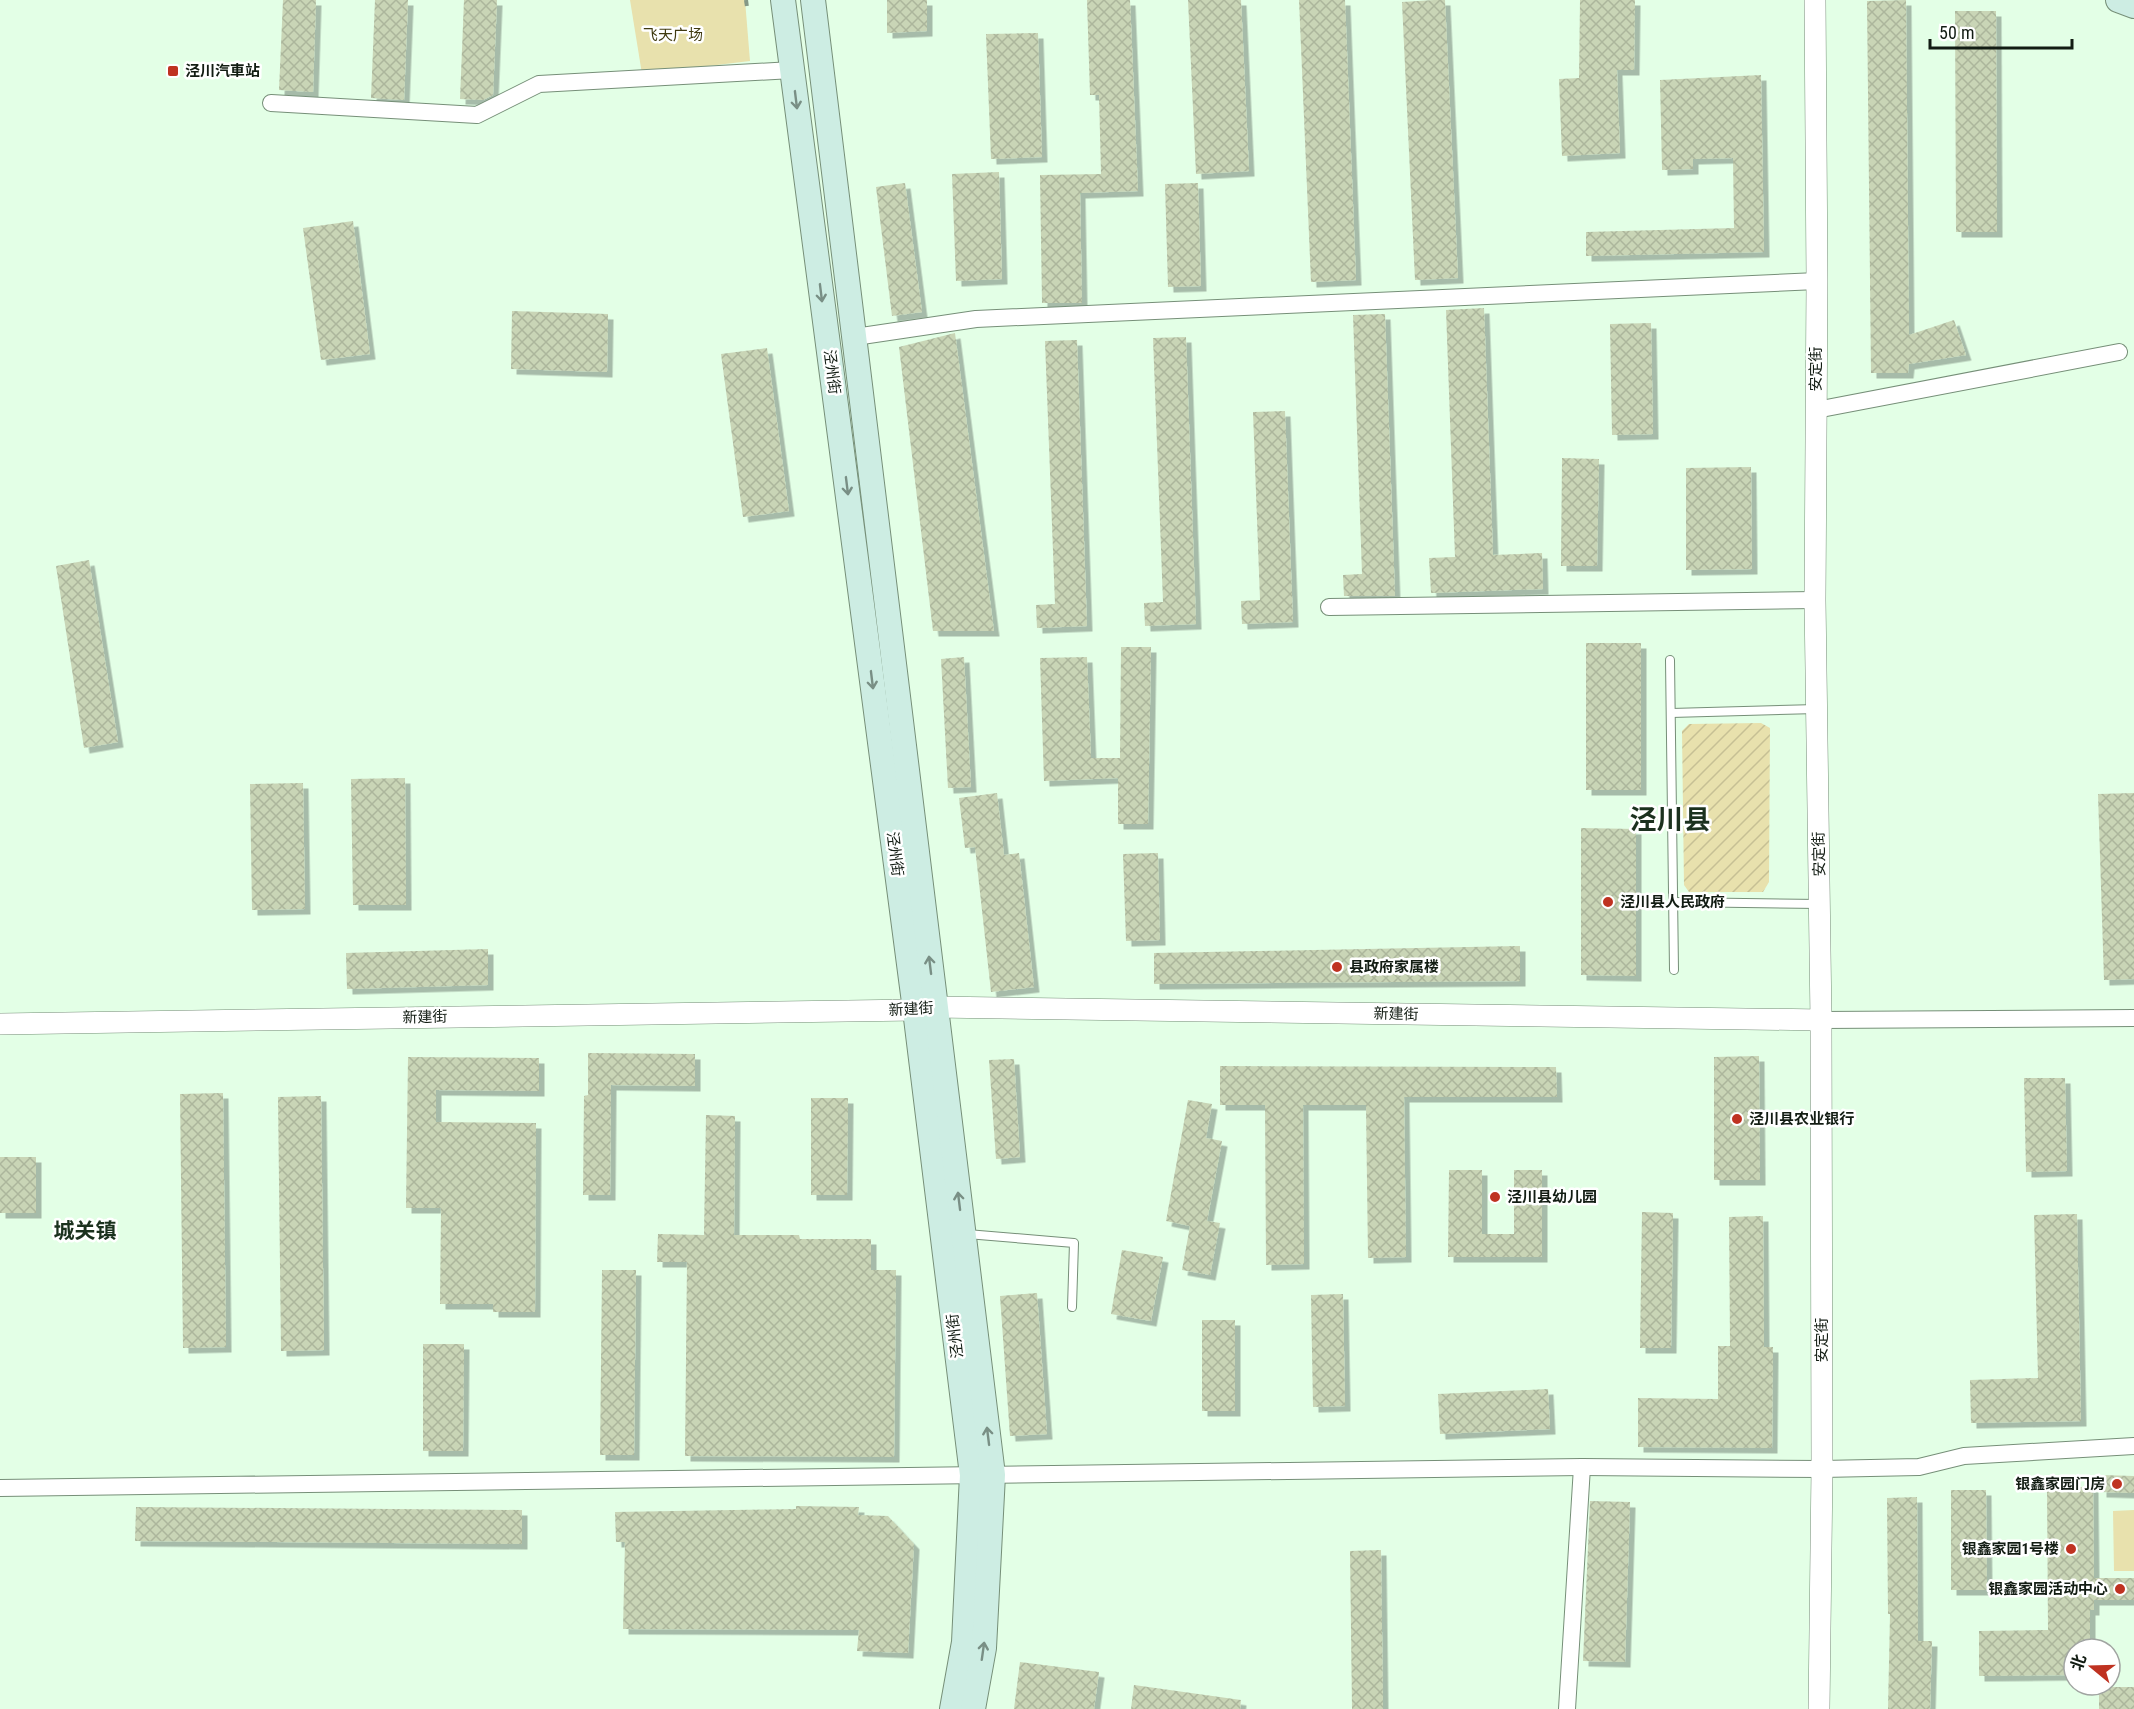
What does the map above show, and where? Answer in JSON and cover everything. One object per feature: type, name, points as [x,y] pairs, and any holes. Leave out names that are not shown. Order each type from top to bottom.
[{"type":"main road","name":"泾州街","points":[[783,0],[925,1008],[963,1234],[982,1475],[984,1648],[973,1709]]},
{"type":"main road","name":"泾州街","points":[[813,0],[855,337],[925,1008],[982,1475],[963,1642],[952,1709]]},
{"type":"main road","points":[[2118,0],[2134,6]]},
{"type":"street","name":"安定街","points":[[1815,0],[1815,600],[1821,1020],[1822,1469],[1819,1709]]},
{"type":"street","points":[[271,103],[477,115],[539,84],[792,70]]},
{"type":"street","points":[[855,337],[976,319],[1816,281]]},
{"type":"street","points":[[1816,410],[2119,352]]},
{"type":"street","points":[[1329,607],[1815,600]]},
{"type":"street","name":"新建街","points":[[0,1024],[925,1008],[1821,1020]]},
{"type":"street","points":[[1821,1020],[2134,1018]]},
{"type":"street","points":[[0,1488],[1582,1467],[1822,1469],[1919,1467],[1964,1456],[2134,1446]]},
{"type":"street","points":[[1567,1709],[1582,1467]]},
{"type":"lane","points":[[1670,660],[1674,970]]},
{"type":"lane","points":[[1671,713],[1817,709]]},
{"type":"lane","points":[[1673,902],[1820,904]]},
{"type":"lane","points":[[963,1234],[1074,1243],[1072,1307]]},
{"type":"path","points":[[746,0],[747,8]]},
{"type":"green space","name":"飞天广场","points":[[630,0],[745,0],[750,61],[642,74]]},
{"type":"green space","points":[[1761,723],[1770,728],[1769,882],[1763,892],[1689,892],[1684,885],[1682,731],[1689,724]]},
{"type":"green space","points":[[2134,1510],[2134,1571],[2114,1571],[2113,1511]]},
{"type":"building","points":[[283,0],[316,0],[313,92],[279,90]]},
{"type":"building","points":[[375,0],[408,0],[404,100],[371,98]]},
{"type":"building","points":[[464,0],[497,0],[493,95],[483,100],[460,99]]},
{"type":"building","points":[[887,0],[927,0],[927,31],[887,33]]},
{"type":"building","points":[[1087,0],[1130,0],[1138,191],[1080,193],[1082,303],[1042,303],[1040,175],[1101,174],[1099,95],[1090,95]]},
{"type":"building","points":[[1188,0],[1241,0],[1249,171],[1196,174]]},
{"type":"building","points":[[1299,0],[1345,0],[1356,280],[1311,282]]},
{"type":"building","points":[[1445,0],[1458,278],[1415,280],[1402,2]]},
{"type":"building","points":[[1580,0],[1635,0],[1634,70],[1617,70],[1620,153],[1562,156],[1559,79],[1579,78]]},
{"type":"building","points":[[1906,0],[1909,335],[1954,320],[1966,355],[1909,364],[1908,373],[1871,373],[1867,1]]},
{"type":"building","points":[[1955,11],[1996,11],[1997,232],[1956,232]]},
{"type":"building","points":[[1038,33],[1042,157],[991,159],[986,34]]},
{"type":"building","points":[[1761,75],[1764,252],[1586,256],[1586,232],[1734,228],[1733,158],[1693,159],[1693,169],[1662,170],[1660,80]]},
{"type":"building","points":[[999,172],[1002,279],[956,281],[952,174]]},
{"type":"building","points":[[905,183],[922,312],[892,316],[876,187]]},
{"type":"building","points":[[1198,183],[1201,286],[1168,287],[1165,184]]},
{"type":"building","points":[[353,221],[370,354],[321,360],[303,228]]},
{"type":"building","points":[[1484,308],[1493,555],[1542,553],[1543,589],[1431,593],[1429,558],[1455,557],[1446,310]]},
{"type":"building","points":[[512,311],[608,314],[607,372],[511,369]]},
{"type":"building","points":[[1385,314],[1395,596],[1344,596],[1343,575],[1362,574],[1353,315]]},
{"type":"building","points":[[1651,323],[1653,434],[1612,435],[1610,324]]},
{"type":"building","points":[[955,333],[994,631],[933,631],[899,347]]},
{"type":"building","points":[[1186,337],[1196,624],[1145,626],[1144,603],[1163,602],[1153,338]]},
{"type":"building","points":[[1077,340],[1087,626],[1037,628],[1036,605],[1055,604],[1045,341]]},
{"type":"building","points":[[767,348],[789,511],[743,517],[721,354]]},
{"type":"building","points":[[1285,411],[1293,622],[1242,624],[1241,601],[1260,600],[1253,412]]},
{"type":"building","points":[[1562,458],[1599,459],[1597,566],[1561,566]]},
{"type":"building","points":[[1751,467],[1752,569],[1686,570],[1686,468]]},
{"type":"building","points":[[89,560],[118,742],[84,748],[56,566]]},
{"type":"building","points":[[1586,643],[1641,643],[1641,790],[1586,790]]},
{"type":"building","points":[[1121,647],[1151,647],[1148,824],[1118,824],[1118,778],[1044,781],[1040,658],[1087,657],[1091,758],[1120,758]]},
{"type":"building","points":[[964,657],[971,787],[948,788],[941,659]]},
{"type":"building","points":[[405,778],[406,905],[353,905],[351,779]]},
{"type":"building","points":[[303,783],[305,909],[252,910],[250,784]]},
{"type":"building","points":[[997,793],[1004,855],[1019,853],[1034,987],[991,992],[975,847],[965,848],[959,798]]},
{"type":"building","points":[[2134,793],[2134,979],[2104,980],[2098,794]]},
{"type":"building","name":"泾川县人民政府","points":[[1581,828],[1636,829],[1636,976],[1581,975]]},
{"type":"building","points":[[1158,853],[1160,940],[1126,941],[1123,854]]},
{"type":"building","name":"县政府家属楼","points":[[1520,946],[1520,981],[1154,984],[1154,953]]},
{"type":"building","points":[[488,949],[488,985],[347,989],[346,953]]},
{"type":"building","points":[[588,1053],[695,1054],[695,1086],[611,1085],[610,1195],[583,1195],[584,1096],[588,1095]]},
{"type":"building","name":"泾川县农业银行","points":[[1759,1056],[1760,1180],[1714,1180],[1714,1057]]},
{"type":"building","points":[[408,1057],[539,1058],[539,1091],[436,1090],[436,1122],[536,1123],[535,1312],[493,1312],[493,1304],[440,1304],[441,1208],[406,1208]]},
{"type":"building","points":[[1014,1059],[1020,1157],[996,1159],[989,1060]]},
{"type":"building","points":[[1220,1066],[1556,1067],[1557,1097],[1404,1097],[1406,1257],[1368,1258],[1366,1105],[1303,1105],[1304,1264],[1266,1265],[1265,1105],[1220,1105]]},
{"type":"building","points":[[2024,1078],[2065,1078],[2067,1171],[2026,1172]]},
{"type":"building","points":[[223,1093],[226,1347],[183,1348],[180,1094]]},
{"type":"building","points":[[321,1096],[324,1350],[281,1351],[278,1097]]},
{"type":"building","points":[[811,1098],[848,1098],[847,1195],[811,1195]]},
{"type":"building","points":[[1188,1100],[1212,1104],[1206,1138],[1222,1141],[1207,1221],[1220,1223],[1210,1275],[1182,1270],[1190,1226],[1166,1221]]},
{"type":"building","points":[[706,1115],[735,1116],[734,1235],[799,1235],[800,1239],[871,1239],[871,1270],[896,1270],[894,1457],[685,1456],[687,1262],[657,1262],[658,1234],[704,1235]]},
{"type":"building","points":[[0,1157],[36,1157],[36,1213],[0,1213]]},
{"type":"building","points":[[1449,1170],[1482,1170],[1482,1234],[1514,1234],[1514,1170],[1542,1170],[1542,1257],[1448,1257]]},
{"type":"building","points":[[1642,1212],[1673,1213],[1671,1348],[1640,1348]]},
{"type":"building","points":[[2077,1214],[2081,1421],[1971,1423],[1970,1380],[2038,1378],[2034,1215]]},
{"type":"building","points":[[1763,1216],[1764,1347],[1773,1347],[1772,1448],[1638,1447],[1638,1398],[1718,1399],[1718,1346],[1730,1346],[1729,1217]]},
{"type":"building","points":[[1122,1250],[1163,1257],[1151,1321],[1111,1314]]},
{"type":"building","points":[[602,1270],[636,1270],[634,1455],[600,1455]]},
{"type":"building","points":[[1037,1293],[1047,1434],[1010,1436],[1000,1296]]},
{"type":"building","points":[[1343,1294],[1345,1406],[1313,1407],[1311,1295]]},
{"type":"building","points":[[1202,1320],[1235,1320],[1235,1411],[1202,1411]]},
{"type":"building","points":[[423,1344],[464,1344],[463,1451],[423,1451]]},
{"type":"building","points":[[1548,1389],[1550,1429],[1440,1434],[1438,1394]]},
{"type":"building","name":"银鑫家园门房","points":[[2101,1475],[2134,1476],[2134,1493],[2101,1492]]},
{"type":"building","points":[[2047,1487],[2093,1487],[2094,1578],[2134,1578],[2134,1600],[2094,1600],[2094,1610],[2090,1610],[2090,1637],[2062,1637],[2062,1675],[1979,1676],[1979,1631],[2048,1630]]},
{"type":"building","points":[[1951,1490],[1986,1490],[1987,1590],[1951,1590]]},
{"type":"building","points":[[1917,1497],[1918,1641],[1932,1641],[1930,1709],[1888,1709],[1890,1614],[1888,1614],[1887,1498]]},
{"type":"building","points":[[1590,1501],[1630,1502],[1625,1662],[1583,1661]]},
{"type":"building","points":[[796,1506],[859,1507],[858,1515],[888,1516],[914,1544],[908,1653],[857,1651],[859,1630],[623,1629],[625,1542],[616,1542],[615,1512],[796,1509]]},
{"type":"building","points":[[136,1507],[522,1510],[522,1544],[135,1541]]},
{"type":"building","points":[[1381,1550],[1383,1709],[1352,1709],[1350,1551]]},
{"type":"building","points":[[1020,1662],[1099,1672],[1094,1709],[1014,1709]]},
{"type":"building","points":[[1134,1685],[1241,1700],[1240,1709],[1131,1709]]},
{"type":"building","points":[[2122,1687],[2134,1687],[2134,1709],[2099,1709],[2099,1697],[2122,1697]]},
{"type":"place","name":"泾川汽車站","points":[[173,71]]},
{"type":"place","name":"泾川县人民政府","points":[[1608,902]]},
{"type":"place","name":"县政府家属楼","points":[[1337,967]]},
{"type":"place","name":"泾川县农业银行","points":[[1737,1119]]},
{"type":"place","name":"泾川县幼儿园","points":[[1495,1197]]},
{"type":"place","name":"银鑫家园门房","points":[[2117,1484]]},
{"type":"place","name":"银鑫家园1号楼","points":[[2071,1549]]},
{"type":"place","name":"银鑫家园活动中心","points":[[2120,1589]]},
{"type":"district","name":"泾川县","points":[[1670,820]]},
{"type":"district","name":"城关镇","points":[[85,1231]]}]
